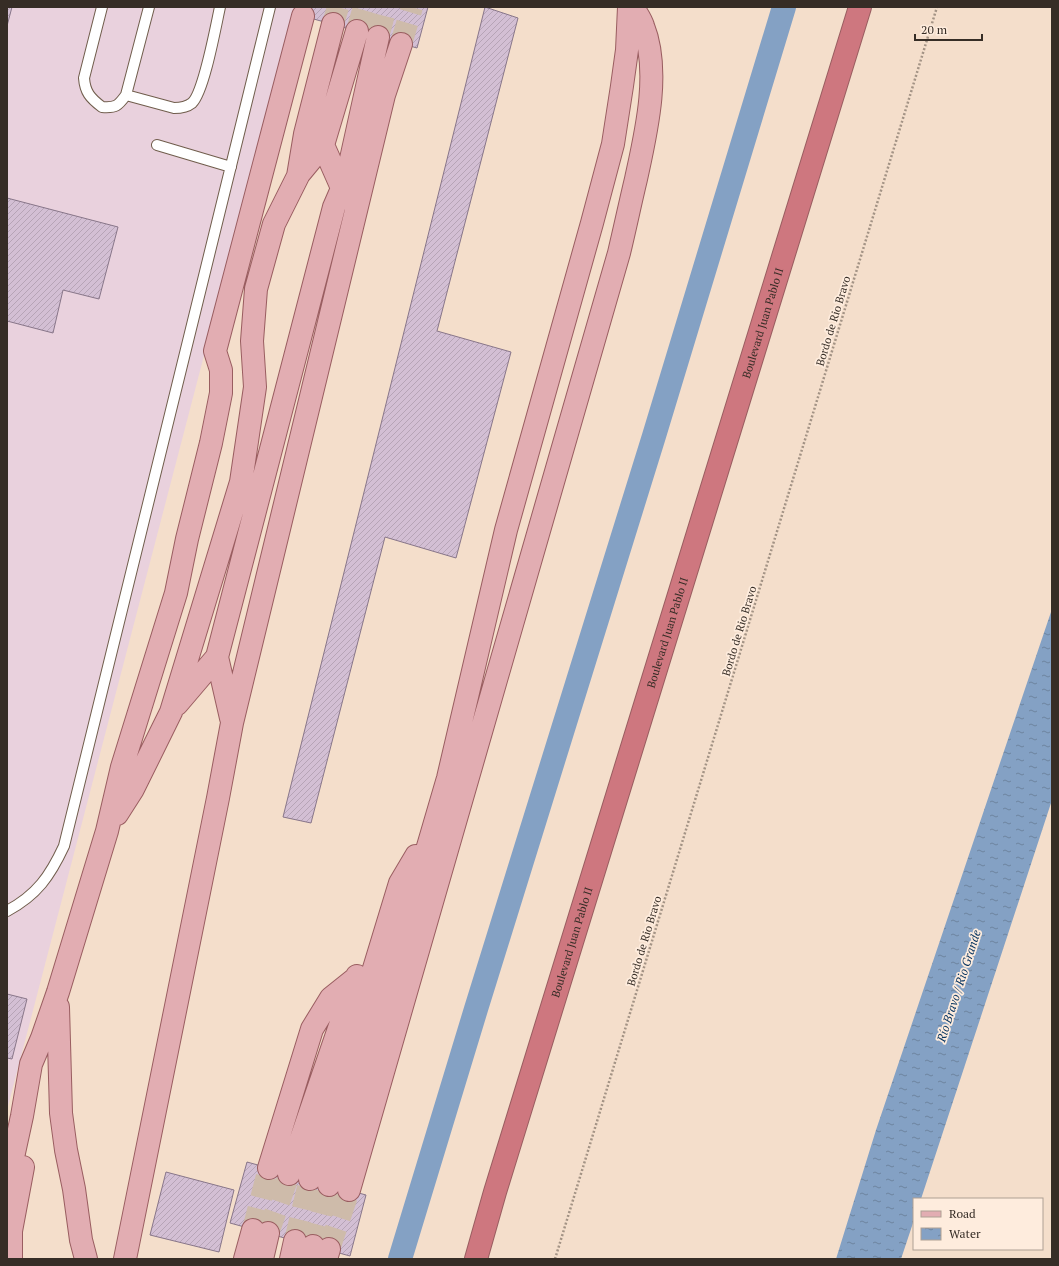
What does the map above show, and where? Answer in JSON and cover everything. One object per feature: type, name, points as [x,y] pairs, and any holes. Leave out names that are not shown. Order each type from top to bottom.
[{"type":"highway","name":"Boulevard Juan Pablo II","points":[[476,1259],[495,1192],[860,7]]},
{"type":"main road","points":[[329,1185],[448,778],[506,530],[613,144],[622,86],[629,7]]},
{"type":"main road","points":[[329,1185],[619,253],[647,131],[650,98],[651,67],[649,48],[643,26],[633,7]]},
{"type":"main road","points":[[7,1185],[22,1116],[31,1064],[58,992],[107,831],[122,767],[176,593],[187,539],[211,443],[221,393],[221,370],[215,351],[303,16]]},
{"type":"main road","points":[[298,176],[305,134],[333,24]]},
{"type":"main road","points":[[107,831],[133,789],[171,712],[241,482],[255,387],[252,341],[256,289],[274,224],[298,176],[323,145],[357,31]]},
{"type":"main road","points":[[171,712],[217,657],[334,207],[347,177],[378,37]]},
{"type":"main road","points":[[125,1259],[217,806],[232,723],[384,95],[402,44]]},
{"type":"main road","points":[[323,145],[342,188]]},
{"type":"main road","points":[[217,657],[232,723]]},
{"type":"main road","points":[[279,1171],[312,1029],[331,998],[356,978],[373,923],[432,831]]},
{"type":"main road","points":[[329,1185],[400,883]]},
{"type":"main road","points":[[58,992],[61,1113],[81,1240],[86,1259]]},
{"type":"main road","points":[[11,1259],[11,1231],[43,1062],[42,1038]]},
{"type":"main road","points":[[245,1259],[261,1231],[262,1259]]},
{"type":"lane","points":[[102,7],[84,78],[85,88],[89,96],[102,108],[114,108],[126,95],[149,7]]},
{"type":"lane","points":[[126,95],[174,108],[182,108],[192,102],[196,96],[209,58],[220,7]]},
{"type":"lane","points":[[7,911],[22,903],[42,884],[54,867],[64,846],[270,7]]},
{"type":"lane","points":[[157,146],[231,167]]},
{"type":"path","name":"Bordo de Rio Bravo","points":[[554,1259],[937,7]]},
{"type":"shaded area","points":[[7,7],[295,7],[7,1110]]},
{"type":"water","name":"Río Bravo / Rio Grande","points":[[1052,609],[1052,800],[921,1198],[913,1198],[913,1223],[901,1259],[836,1259],[876,1130]]},
{"type":"building","points":[[7,7],[12,7],[7,26]]},
{"type":"building","points":[[298,7],[428,7],[417,48],[303,16]]},
{"type":"building","points":[[485,7],[518,18],[437,331],[511,352],[456,558],[385,537],[311,823],[283,817]]},
{"type":"building","points":[[7,198],[118,227],[99,299],[63,290],[53,333],[7,321]]},
{"type":"building","points":[[7,994],[27,999],[12,1059],[7,1058]]},
{"type":"building","points":[[247,1162],[366,1195],[350,1256],[230,1223]]},
{"type":"building","points":[[166,1172],[234,1190],[219,1252],[150,1235]]},
{"type":"waterway","points":[[400,1259],[654,436],[784,7]]},
{"type":"tunnel","points":[[333,24],[338,7]]},
{"type":"tunnel","points":[[357,31],[364,7]]},
{"type":"tunnel","points":[[378,37],[386,7]]},
{"type":"tunnel","points":[[401,44],[412,7]]},
{"type":"tunnel","points":[[253,1230],[269,1168]]},
{"type":"tunnel","points":[[268,1233],[289,1174]]},
{"type":"tunnel","points":[[295,1241],[310,1179]]},
{"type":"tunnel","points":[[313,1246],[329,1185]]},
{"type":"tunnel","points":[[329,1249],[349,1190]]}]
